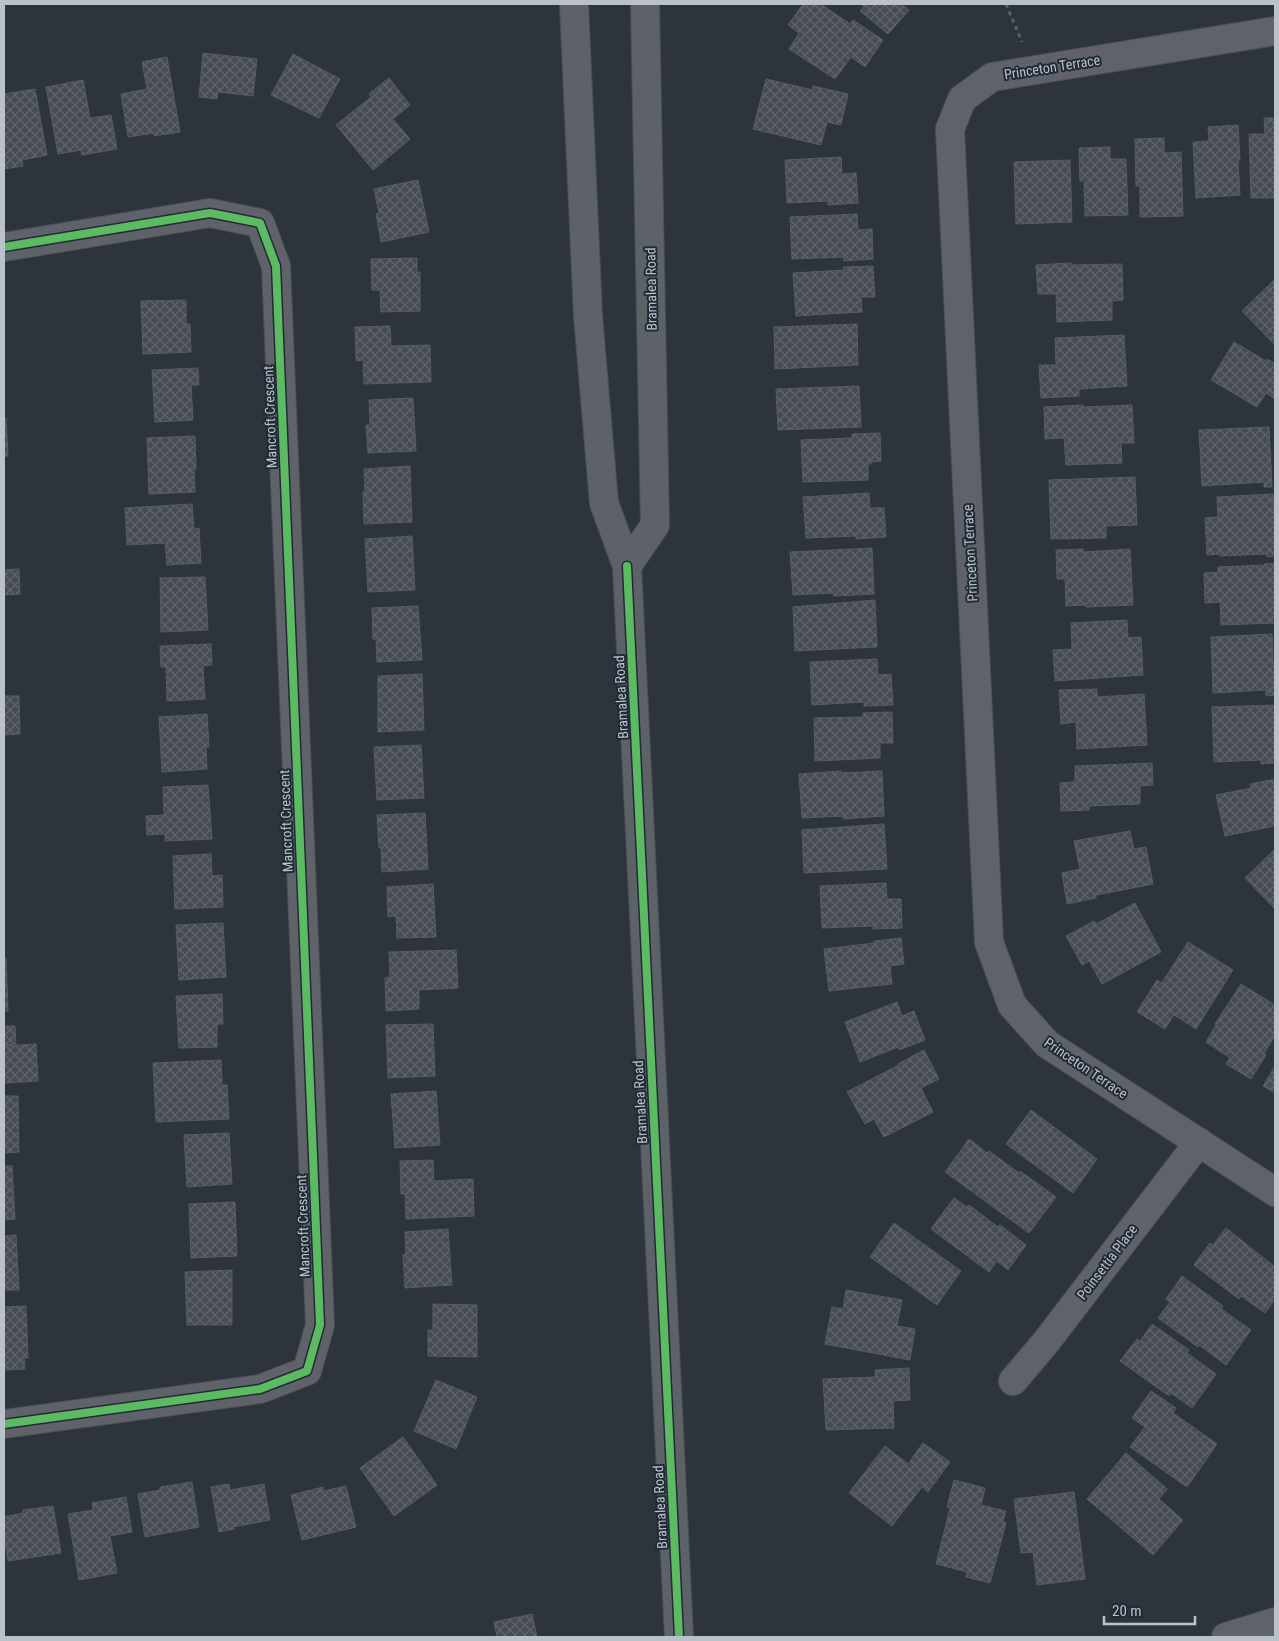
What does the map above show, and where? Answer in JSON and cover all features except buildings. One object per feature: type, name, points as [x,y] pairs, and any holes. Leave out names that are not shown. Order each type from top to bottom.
[{"type":"main road","name":"Bramalea Road","points":[[574,4],[588,316],[604,504],[627,566],[678,1637]]},
{"type":"main road","name":"Bramalea Road","points":[[627,566],[655,525],[647,9]]},
{"type":"street","name":"Princeton Terrace","points":[[1275,31],[992,77],[962,99],[950,128],[988,942],[1012,1004],[1047,1044],[1275,1192]]},
{"type":"street","name":"Mancroft Crescent","points":[[4,247],[210,213],[260,223],[276,266],[320,1325],[307,1371],[260,1389],[4,1424]]},
{"type":"street","name":"Poinsettia Place","points":[[1013,1381],[1046,1342],[1199,1142]]},
{"type":"street","points":[[1226,1637],[1275,1622]]},
{"type":"path","points":[[1006,4],[1032,71]]},
{"type":"cycle path","points":[[4,247],[210,213],[260,223],[276,266],[320,1325],[307,1371],[260,1389],[4,1424]]},
{"type":"cycle path","points":[[627,566],[679,1637]]}]
